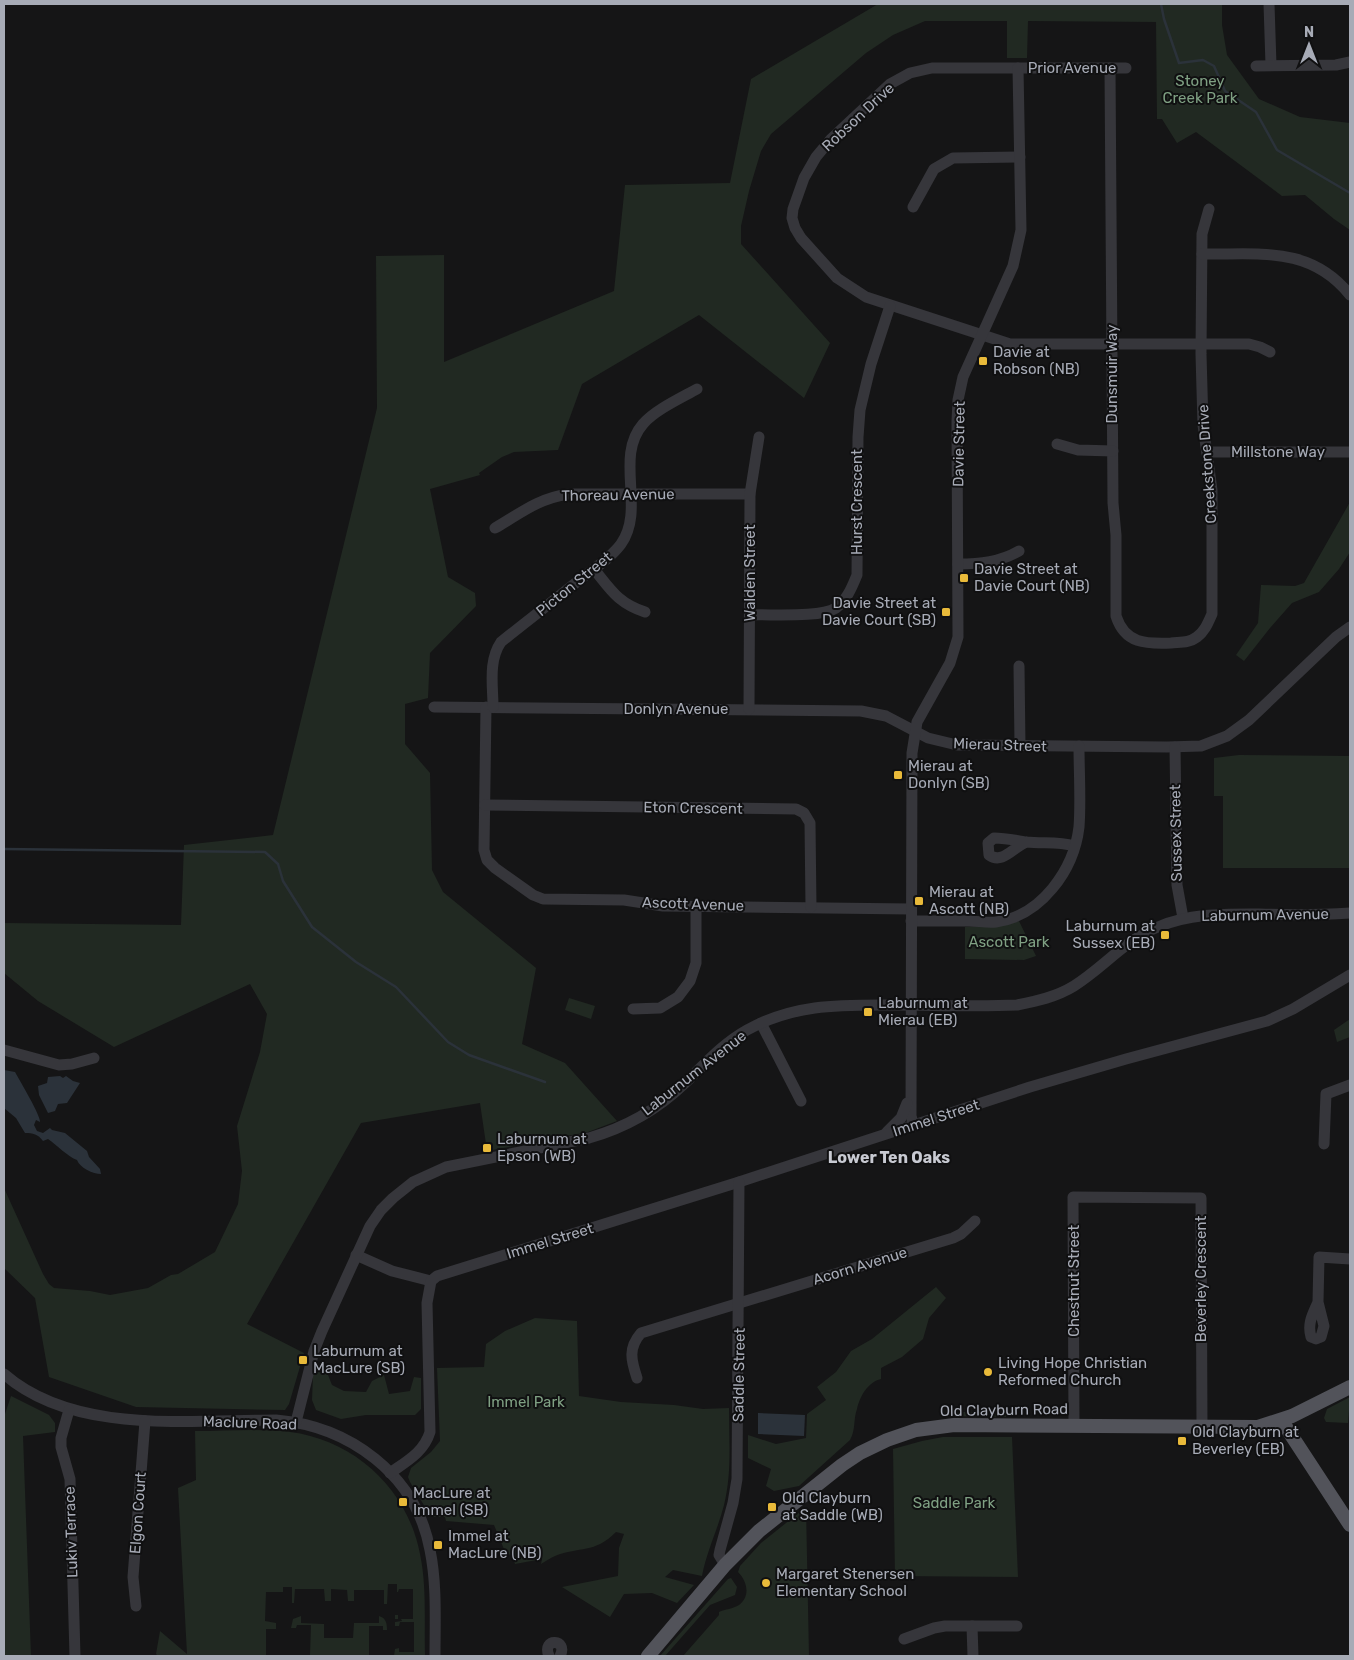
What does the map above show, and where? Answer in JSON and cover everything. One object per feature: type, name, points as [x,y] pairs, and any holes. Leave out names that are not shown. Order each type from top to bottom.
[{"type":"main road","name":"Old Clayburn Road","points":[[648,1656],[725,1565],[759,1531],[810,1489],[860,1452],[887,1440],[916,1430],[954,1425],[1258,1427],[1282,1421],[1350,1387]]},
{"type":"main road","points":[[1282,1421],[1350,1525]]},
{"type":"street","points":[[1269,4],[1271,66]]},
{"type":"street","points":[[1256,66],[1336,65],[1350,62]]},
{"type":"street","name":"Robson Drive","points":[[1018,68],[932,68],[910,73],[890,84],[831,139],[816,157],[804,178],[793,209],[792,218],[801,238],[838,278],[866,298],[1010,344],[1248,344],[1260,346],[1270,352]]},
{"type":"street","name":"Prior Avenue","points":[[1018,68],[1126,68]]},
{"type":"street","name":"Davie Street","points":[[914,731],[917,722],[950,664],[958,637],[958,400],[963,377],[1013,266],[1020,230],[1018,68]]},
{"type":"street","name":"Dunsmuir Way","points":[[1110,68],[1113,503],[1116,535],[1116,616],[1119,626],[1133,639],[1143,643],[1167,643]]},
{"type":"street","points":[[913,207],[934,169],[953,158],[1020,157]]},
{"type":"street","name":"Creekstone Drive","points":[[1167,643],[1188,642],[1198,636],[1206,628],[1212,614],[1212,490],[1203,425],[1201,345],[1202,234],[1209,209]]},
{"type":"street","points":[[1202,254],[1274,254],[1292,257],[1310,262],[1325,271],[1341,284],[1350,295]]},
{"type":"street","name":"Hurst Crescent","points":[[750,614],[824,613],[836,608],[846,598],[852,587],[857,575],[858,437],[860,410],[871,364],[890,306]]},
{"type":"street","name":"Picton Street","points":[[487,860],[484,850],[485,805],[492,660],[495,651],[501,642],[594,569],[613,552],[624,538],[630,520],[631,455],[637,431],[649,417],[697,389]]},
{"type":"street","name":"Walden Street","points":[[749,709],[750,494],[759,438]]},
{"type":"street","points":[[1057,444],[1078,450],[1113,451]]},
{"type":"street","name":"Millstone Way","points":[[1206,452],[1350,452]]},
{"type":"street","name":"Thoreau Avenue","points":[[495,528],[531,505],[550,497],[568,494],[750,494]]},
{"type":"street","points":[[958,564],[998,560],[1009,557],[1019,551]]},
{"type":"street","points":[[594,569],[620,600],[645,612]]},
{"type":"street","name":"Mierau Street","points":[[914,731],[928,738],[957,745],[1175,748],[1201,746],[1227,736],[1249,720],[1336,637],[1350,627]]},
{"type":"street","points":[[1019,666],[1020,746]]},
{"type":"street","name":"Donlyn Avenue","points":[[434,707],[848,710],[874,712],[897,721],[914,731]]},
{"type":"street","points":[[914,731],[912,753],[910,1084],[910,1116],[914,1126]]},
{"type":"street","name":"Ascott Avenue","points":[[487,860],[495,868],[533,895],[543,898],[624,900],[663,906],[811,907],[997,922],[1019,915],[1039,903],[1053,889],[1064,871],[1079,827],[1079,746]]},
{"type":"street","name":"Sussex Street","points":[[1175,748],[1177,885],[1183,918]]},
{"type":"street","name":"Eton Crescent","points":[[485,805],[796,809],[804,813],[810,822],[811,907]]},
{"type":"street","points":[[1019,843],[1062,842],[1074,846]]},
{"type":"street","points":[[633,1009],[660,1008],[678,997],[690,981],[696,962],[696,906]]},
{"type":"street","name":"Laburnum Avenue","points":[[296,1422],[314,1351],[370,1226],[381,1210],[400,1192],[421,1178],[456,1164],[589,1138],[606,1134],[624,1126],[660,1103],[683,1085],[717,1051],[746,1031],[761,1023],[794,1011],[821,1006],[1017,1005],[1046,999],[1063,992],[1085,978],[1119,950],[1143,934],[1183,918],[1215,914],[1312,915],[1350,913]]},
{"type":"street","name":"Immel Street","points":[[431,1281],[444,1274],[739,1182],[1040,1084],[1267,1021],[1293,1009],[1350,975]]},
{"type":"street","points":[[761,1023],[801,1101]]},
{"type":"street","points":[[4,1050],[58,1065],[72,1064],[94,1058]]},
{"type":"street","points":[[884,1135],[901,1118],[906,1109],[910,1084]]},
{"type":"street","points":[[1324,1144],[1326,1094],[1350,1086]]},
{"type":"street","name":"Saddle Street","points":[[725,1565],[719,1555],[733,1503],[737,1479],[739,1182]]},
{"type":"street","name":"Chestnut Street","points":[[1073,1197],[1074,1426]]},
{"type":"street","name":"Beverley Crescent","points":[[1073,1197],[1201,1198],[1202,1428]]},
{"type":"street","name":"Acorn Avenue","points":[[637,1378],[632,1365],[632,1353],[634,1342],[641,1333],[953,1238],[961,1234],[975,1221]]},
{"type":"street","points":[[356,1255],[392,1271],[431,1281],[428,1303],[430,1432],[423,1448],[390,1473]]},
{"type":"street","points":[[1318,1302],[1319,1257],[1350,1259]]},
{"type":"street","name":"Maclure Road","points":[[4,1374],[24,1389],[69,1410],[117,1420],[276,1420],[296,1422],[349,1440],[376,1459],[390,1473],[402,1487],[422,1521],[433,1564],[436,1656]]},
{"type":"street","name":"Lukiv Terrace","points":[[69,1410],[60,1438],[70,1479],[75,1656]]},
{"type":"street","name":"Elgon Court","points":[[136,1606],[133,1577],[144,1421]]},
{"type":"street","points":[[972,1626],[973,1656]]},
{"type":"street","points":[[904,1638],[934,1628],[1017,1626]]},
{"type":"street","points":[[549,1656],[546,1650],[551,1643],[555,1642],[562,1648],[563,1651],[560,1656]]},
{"type":"green space","name":"Stoney Creek Park","points":[[878,4],[1222,4],[1222,25],[1227,55],[1259,99],[1300,117],[1350,123],[1350,230],[1305,195],[1282,196],[1196,132],[1177,143],[1162,119],[1157,119],[1156,22],[1028,21],[1027,58],[1007,58],[1007,21],[925,21],[893,35],[866,53],[771,134],[761,151],[749,191],[741,226],[741,244],[830,343],[804,398],[699,315],[582,384],[558,450],[514,452],[502,457],[479,473],[480,475],[430,489],[448,577],[475,593],[476,606],[430,653],[428,698],[405,704],[405,744],[430,773],[432,870],[443,892],[536,968],[522,1044],[565,1063],[617,1121],[588,1132],[487,1151],[480,1103],[361,1123],[247,1324],[304,1353],[289,1404],[285,1410],[136,1407],[49,1377],[35,1298],[4,1268],[4,1188],[43,1274],[54,1288],[110,1295],[148,1288],[171,1275],[178,1274],[215,1252],[238,1204],[242,1171],[237,1126],[260,1052],[267,1014],[250,984],[114,1047],[38,1001],[4,973],[4,923],[181,925],[184,845],[273,835],[377,408],[376,256],[444,255],[444,362],[614,291],[625,185],[730,183],[751,79]]},
{"type":"green space","points":[[1350,502],[1350,552],[1339,569],[1319,592],[1292,603],[1244,661],[1236,655],[1258,623],[1261,585],[1295,586],[1304,583]]},
{"type":"green space","points":[[1239,755],[1350,756],[1350,868],[1223,868],[1223,796],[1214,796],[1214,758]]},
{"type":"green space","name":"Ascott Park","points":[[1019,921],[1036,956],[1024,960],[965,959],[965,927],[1004,925]]},
{"type":"green space","points":[[569,998],[595,1006],[591,1019],[565,1010]]},
{"type":"green space","points":[[1350,1019],[1350,1037],[1337,1042],[1334,1030]]},
{"type":"green space","points":[[936,1287],[946,1298],[929,1318],[923,1339],[902,1357],[881,1368],[881,1379],[872,1383],[865,1390],[860,1399],[850,1440],[799,1486],[774,1491],[766,1486],[771,1469],[748,1458],[748,1435],[776,1444],[806,1438],[807,1414],[826,1400],[817,1387],[836,1372],[851,1351],[872,1339]]},
{"type":"green space","name":"Immel Park","points":[[535,1318],[577,1321],[579,1396],[621,1402],[674,1405],[703,1409],[729,1408],[729,1469],[724,1505],[702,1576],[673,1570],[665,1577],[694,1585],[677,1603],[652,1593],[624,1594],[610,1617],[562,1587],[618,1576],[619,1548],[624,1534],[616,1532],[594,1547],[564,1553],[541,1564],[542,1559],[515,1564],[512,1555],[506,1554],[494,1525],[446,1521],[445,1517],[431,1517],[410,1482],[408,1477],[411,1468],[431,1452],[440,1441],[437,1368],[484,1367],[486,1344],[505,1331]]},
{"type":"green space","points":[[326,1370],[332,1385],[344,1391],[366,1392],[372,1381],[384,1375],[389,1394],[410,1391],[414,1377],[421,1378],[421,1409],[415,1415],[366,1415],[341,1419],[316,1410],[312,1400],[313,1375],[314,1372]]},
{"type":"green space","points":[[11,1396],[49,1415],[55,1423],[55,1432],[23,1436],[31,1656],[4,1656],[4,1417]]},
{"type":"green space","points":[[1350,1397],[1348,1423],[1326,1422],[1324,1418],[1327,1409]]},
{"type":"green space","points":[[954,1412],[1006,1412],[1006,1417],[951,1416]]},
{"type":"green space","points":[[266,1430],[314,1437],[336,1445],[357,1457],[375,1472],[391,1489],[404,1509],[414,1531],[422,1567],[425,1656],[394,1656],[395,1649],[399,1648],[399,1652],[414,1652],[414,1622],[400,1622],[399,1626],[395,1626],[395,1622],[402,1621],[401,1619],[413,1619],[413,1589],[399,1589],[397,1592],[397,1584],[388,1584],[387,1604],[384,1604],[384,1590],[354,1590],[354,1601],[348,1601],[347,1590],[331,1589],[331,1601],[325,1601],[324,1589],[295,1589],[294,1603],[292,1603],[292,1587],[283,1587],[283,1592],[266,1592],[265,1621],[276,1623],[276,1629],[266,1629],[266,1656],[158,1656],[156,1654],[160,1631],[187,1654],[178,1488],[196,1480],[195,1431]]},
{"type":"green space","name":"Saddle Park","points":[[943,1437],[1012,1437],[1018,1577],[895,1576],[893,1449]]},
{"type":"green space","name":"Margaret Stenersen Elementary School","points":[[806,1507],[809,1656],[683,1656],[719,1615],[719,1612],[737,1606],[743,1601],[746,1588],[744,1580],[738,1572],[740,1566],[761,1543]]},
{"type":"green space","points":[[731,1578],[737,1587],[735,1595],[710,1605],[665,1656],[660,1656],[728,1579]]},
{"type":"green space","points":[[301,1616],[301,1623],[324,1624],[324,1638],[353,1638],[354,1623],[379,1623],[379,1616],[386,1621],[387,1630],[383,1630],[383,1626],[369,1626],[369,1655],[383,1656],[299,1656],[310,1655],[311,1625],[297,1625],[296,1628],[291,1628],[293,1619]]},
{"type":"shaded area","points":[[4,1070],[15,1072],[30,1098],[40,1122],[36,1120],[34,1125],[37,1131],[43,1133],[50,1128],[65,1133],[87,1151],[89,1157],[100,1169],[101,1174],[84,1168],[77,1160],[48,1139],[43,1141],[35,1134],[25,1133],[16,1118],[4,1108]]},
{"type":"shaded area","points":[[60,1076],[63,1078],[66,1076],[80,1083],[67,1103],[58,1104],[55,1111],[48,1113],[39,1095],[38,1086],[47,1083],[48,1077]]},
{"type":"shaded area","points":[[758,1413],[805,1415],[804,1436],[758,1434]]},
{"type":"waterway","points":[[1161,4],[1164,19],[1179,63],[1203,60],[1214,66],[1225,91],[1256,112],[1277,150],[1350,193]]},
{"type":"waterway","points":[[4,849],[265,852],[278,864],[283,881],[312,927],[356,962],[396,987],[448,1042],[469,1055],[545,1082]]},
{"type":"place","name":"Davie at Robson (NB)","points":[[983,361]]},
{"type":"place","name":"Davie Street at Davie Court (NB)","points":[[964,578]]},
{"type":"place","name":"Davie Street at Davie Court (SB)","points":[[946,612]]},
{"type":"place","name":"Mierau at Donlyn (SB)","points":[[898,775]]},
{"type":"place","name":"Mierau at Ascott (NB)","points":[[919,901]]},
{"type":"place","name":"Laburnum at Sussex (EB)","points":[[1165,935]]},
{"type":"place","name":"Laburnum at Mierau (EB)","points":[[868,1012]]},
{"type":"place","name":"Laburnum at Epson (WB)","points":[[487,1148]]},
{"type":"place","name":"Laburnum at MacLure (SB)","points":[[303,1360]]},
{"type":"place","name":"Living Hope Christian Reformed Church","points":[[988,1372]]},
{"type":"place","name":"Old Clayburn at Beverley (EB)","points":[[1182,1441]]},
{"type":"place","name":"MacLure at Immel (SB)","points":[[403,1502]]},
{"type":"place","name":"Old Clayburn at Saddle (WB)","points":[[772,1507]]},
{"type":"place","name":"Immel at MacLure (NB)","points":[[438,1545]]},
{"type":"place","name":"Margaret Stenersen Elementary School","points":[[766,1583]]},
{"type":"district","name":"Lower Ten Oaks","points":[[889,1157]]}]
